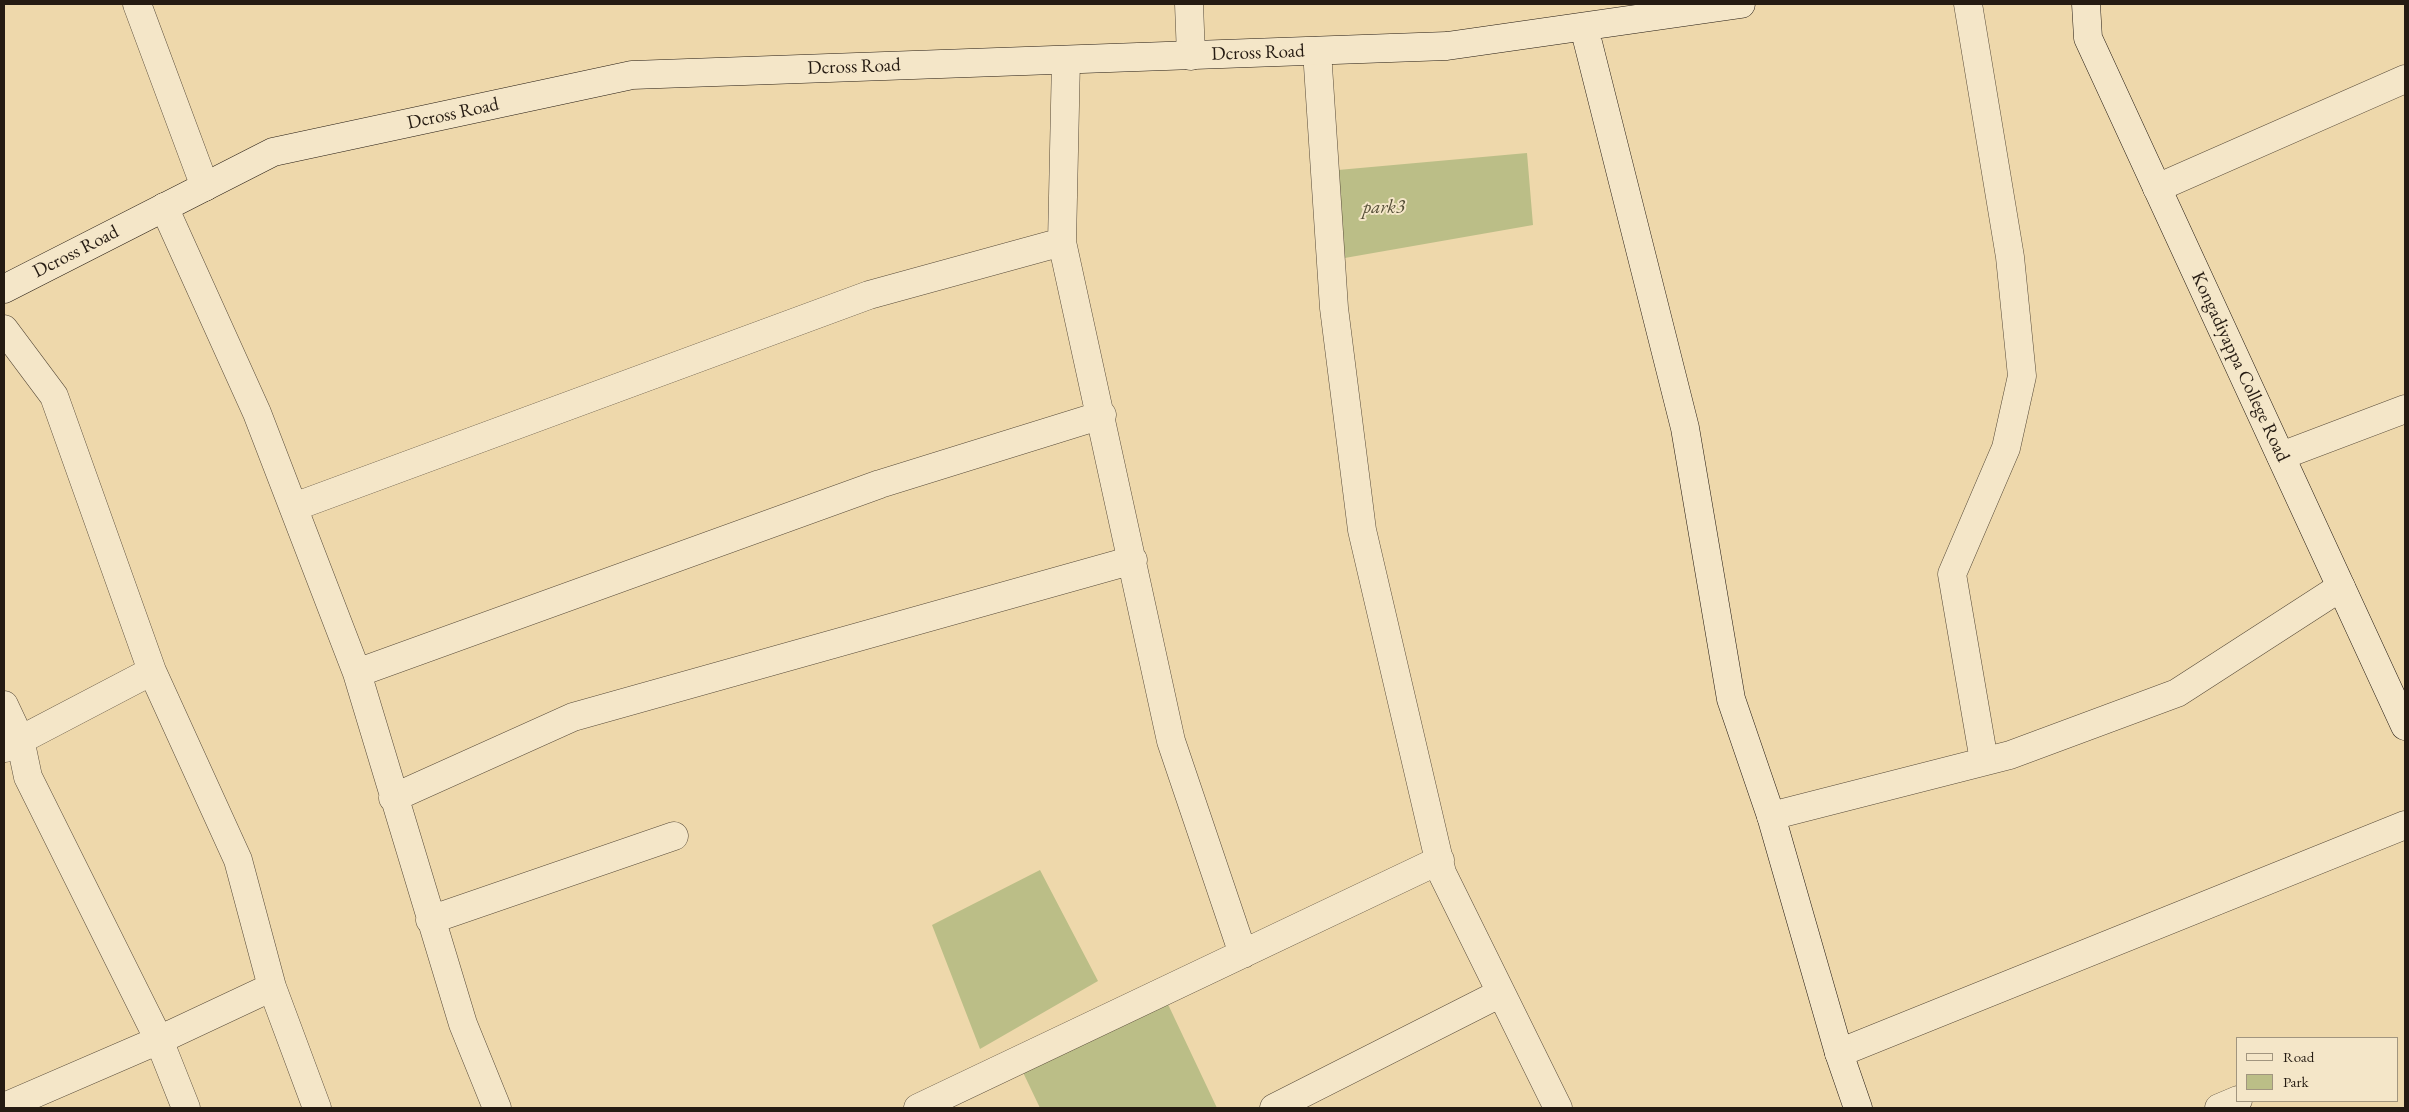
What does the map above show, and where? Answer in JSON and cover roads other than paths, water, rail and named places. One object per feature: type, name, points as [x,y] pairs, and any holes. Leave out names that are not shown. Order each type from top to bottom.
[{"type":"street","points":[[137,4],[205,187]]},
{"type":"street","points":[[1189,4],[1191,56]]},
{"type":"street","name":"Dcross Road","points":[[4,289],[273,152],[632,76],[1447,46],[1741,4]]},
{"type":"street","points":[[1968,4],[2010,257],[2022,376],[2006,448],[1952,574],[1984,762]]},
{"type":"street","name":"Kongadiyappa College Road","points":[[2086,4],[2088,38],[2405,726]]},
{"type":"street","points":[[1584,27],[1685,428],[1731,699],[1771,816],[1839,1053],[1858,1108]]},
{"type":"street","points":[[1317,51],[1334,308],[1362,530],[1442,873],[1558,1108]]},
{"type":"street","points":[[1066,60],[1062,242],[1102,415],[1171,741],[1243,954]]},
{"type":"street","points":[[2157,188],[2405,79]]},
{"type":"street","points":[[164,207],[257,414],[357,673],[393,798],[463,1024],[497,1108]]},
{"type":"street","points":[[294,507],[870,295],[1062,242]]},
{"type":"street","points":[[4,330],[54,396],[152,671],[238,860],[272,987],[317,1108]]},
{"type":"street","points":[[2281,456],[2405,409]]},
{"type":"street","points":[[357,673],[880,484],[1102,415]]},
{"type":"street","points":[[393,798],[573,717],[1133,560]]},
{"type":"street","points":[[1771,816],[1984,762],[2177,693],[2341,587]]},
{"type":"street","points":[[12,744],[152,671]]},
{"type":"street","points":[[4,705],[12,744],[159,1040],[186,1108]]},
{"type":"street","points":[[1839,1053],[2405,825]]},
{"type":"street","points":[[430,920],[674,836]]},
{"type":"street","points":[[918,1108],[1440,860]]},
{"type":"street","points":[[4,1107],[159,1040],[272,987]]},
{"type":"street","points":[[1274,1108],[1501,993]]},
{"type":"street","points":[[2218,1108],[2236,1101]]},
{"type":"park label","name":"park3","points":[[1384,208]]}]
